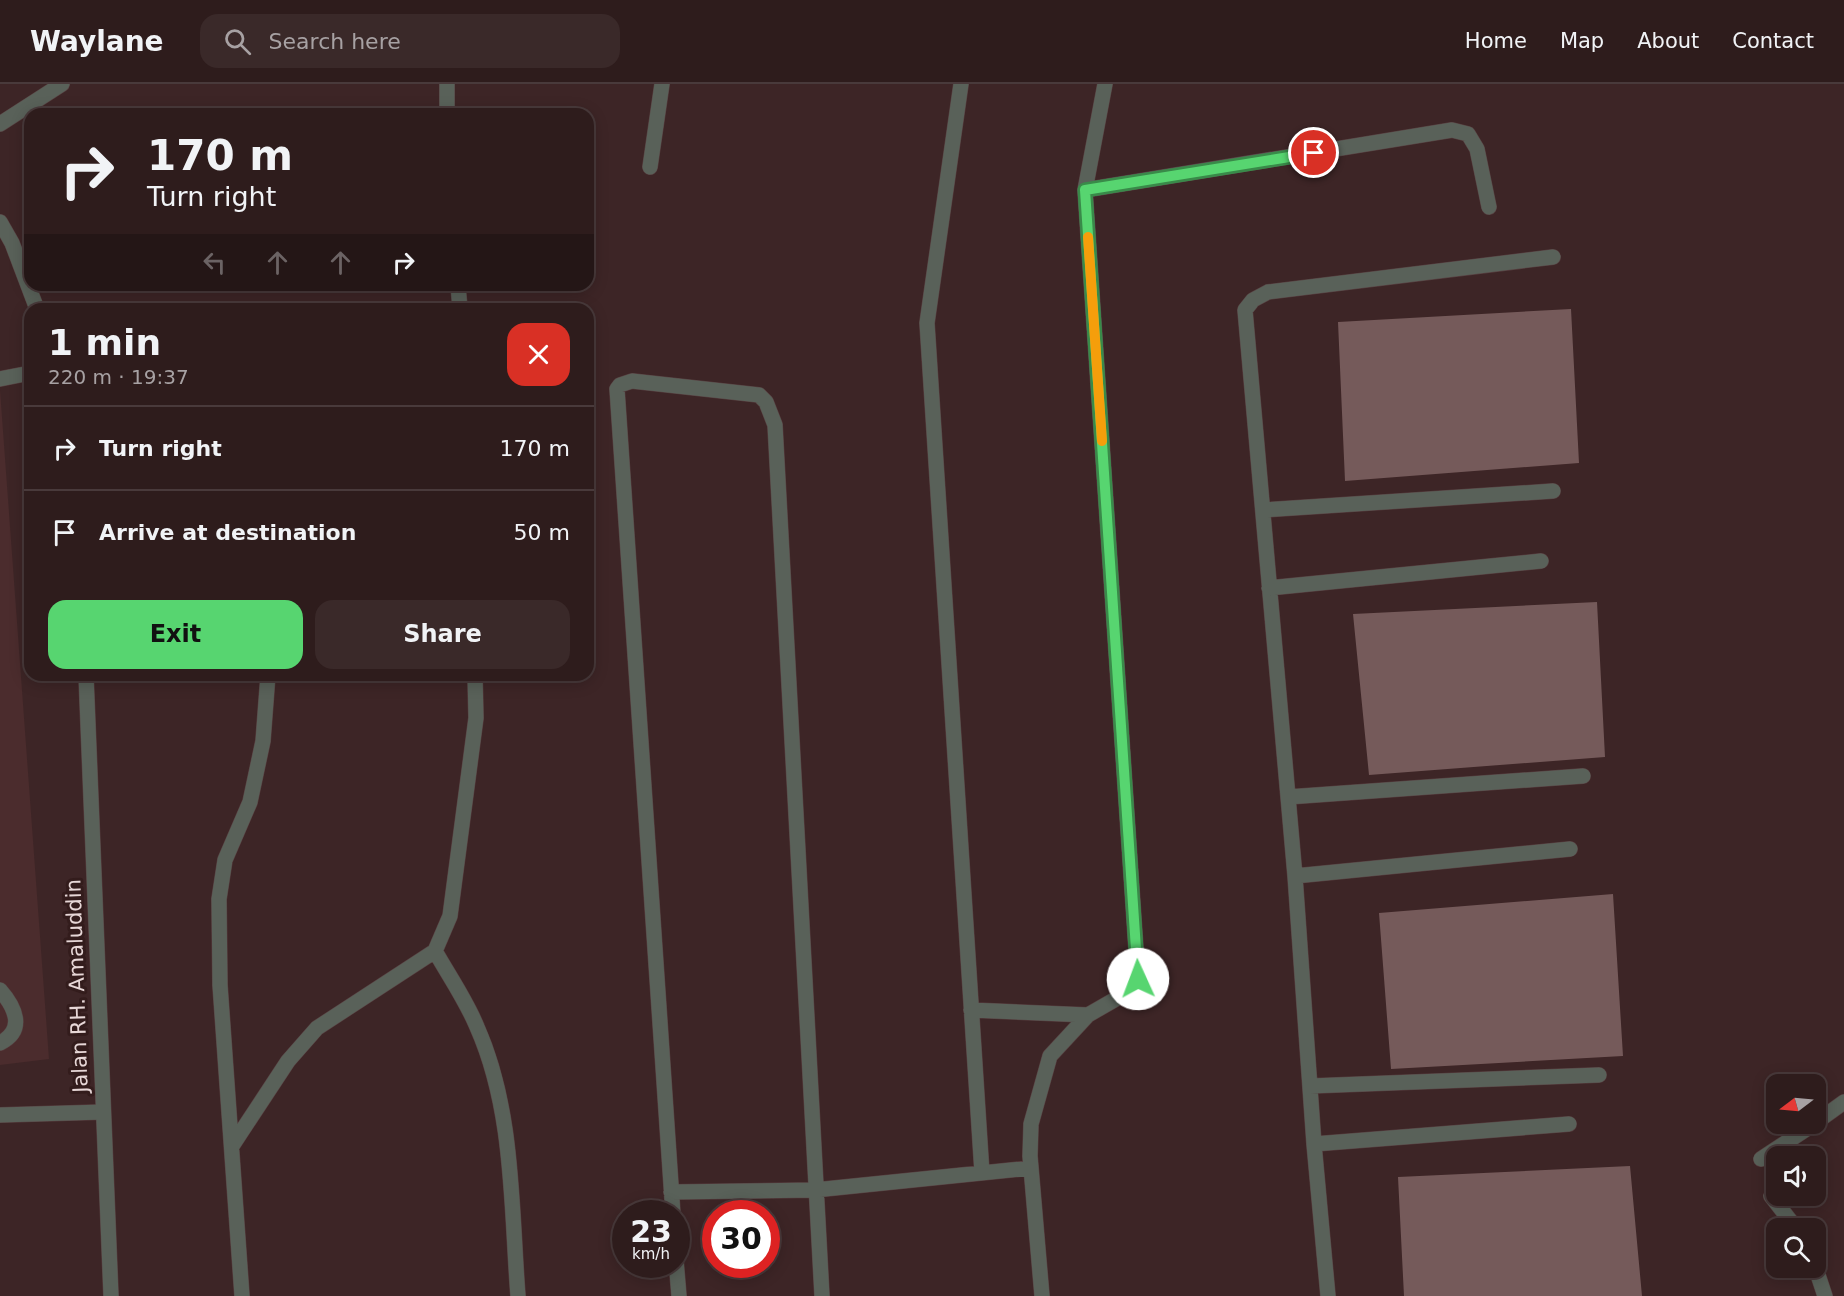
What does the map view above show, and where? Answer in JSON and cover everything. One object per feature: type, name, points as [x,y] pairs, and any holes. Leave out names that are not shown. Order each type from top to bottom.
[{"type":"street","points":[[25,108],[62,84]]},
{"type":"street","points":[[447,84],[447,108]]},
{"type":"street","points":[[650,167],[662,84]]},
{"type":"street","points":[[961,84],[927,323],[982,1173]]},
{"type":"street","points":[[1042,1296],[1032,1168],[1031,1124],[1050,1056],[1088,1014],[1128,992],[1138,979],[1085,190],[1105,84]]},
{"type":"street","points":[[0,124],[24,109]]},
{"type":"street","points":[[1085,190],[1452,130],[1468,135],[1477,149],[1489,207]]},
{"type":"street","points":[[0,222],[12,243],[24,275]]},
{"type":"street","points":[[1328,1296],[1314,1144],[1295,876],[1245,310],[1253,300],[1268,292],[1553,257]]},
{"type":"street","points":[[0,379],[24,374]]},
{"type":"street","points":[[672,1200],[617,389],[620,385],[632,381],[759,395],[766,402],[775,426],[822,1296]]},
{"type":"street","points":[[1263,510],[1553,491]]},
{"type":"street","points":[[1269,588],[1541,561]]},
{"type":"street","name":"Jalan RH. Amaluddin","points":[[86,681],[111,1296]]},
{"type":"street","points":[[242,1296],[220,985],[219,899],[225,860],[250,802],[263,741],[268,681]]},
{"type":"street","points":[[232,1146],[288,1062],[317,1028],[435,951],[450,916],[476,718],[475,681]]},
{"type":"street","points":[[1288,797],[1583,776]]},
{"type":"street","points":[[1295,876],[1570,849]]},
{"type":"street","points":[[435,951],[477,1027],[492,1070],[507,1138],[518,1296]]},
{"type":"street","points":[[0,990],[13,1005],[17,1017],[12,1033],[0,1043]]},
{"type":"street","points":[[971,1010],[1088,1014]]},
{"type":"street","points":[[1310,1086],[1599,1075]]},
{"type":"street","points":[[1826,1115],[1844,1102]]},
{"type":"street","points":[[0,1114],[103,1112]]},
{"type":"street","points":[[1314,1144],[1569,1124]]},
{"type":"street","points":[[1761,1159],[1798,1134]]},
{"type":"street","points":[[672,1192],[815,1190],[1032,1168]]},
{"type":"street","points":[[1779,1206],[1789,1218]]},
{"type":"street","points":[[678,1278],[679,1296]]},
{"type":"street","points":[[1819,1278],[1825,1296]]},
{"type":"shaded area","points":[[0,390],[49,1059],[0,1065]]},
{"type":"building","points":[[1571,309],[1579,463],[1345,481],[1338,322]]},
{"type":"building","points":[[1597,602],[1605,757],[1369,775],[1353,614]]},
{"type":"building","points":[[1613,894],[1623,1056],[1391,1069],[1379,913]]},
{"type":"building","points":[[1630,1166],[1642,1296],[1404,1296],[1398,1177]]},
{"type":"slow traffic","points":[[1088,237],[1102,441]]},
{"type":"route","points":[[1138,979],[1085,190],[1314,153]]}]
